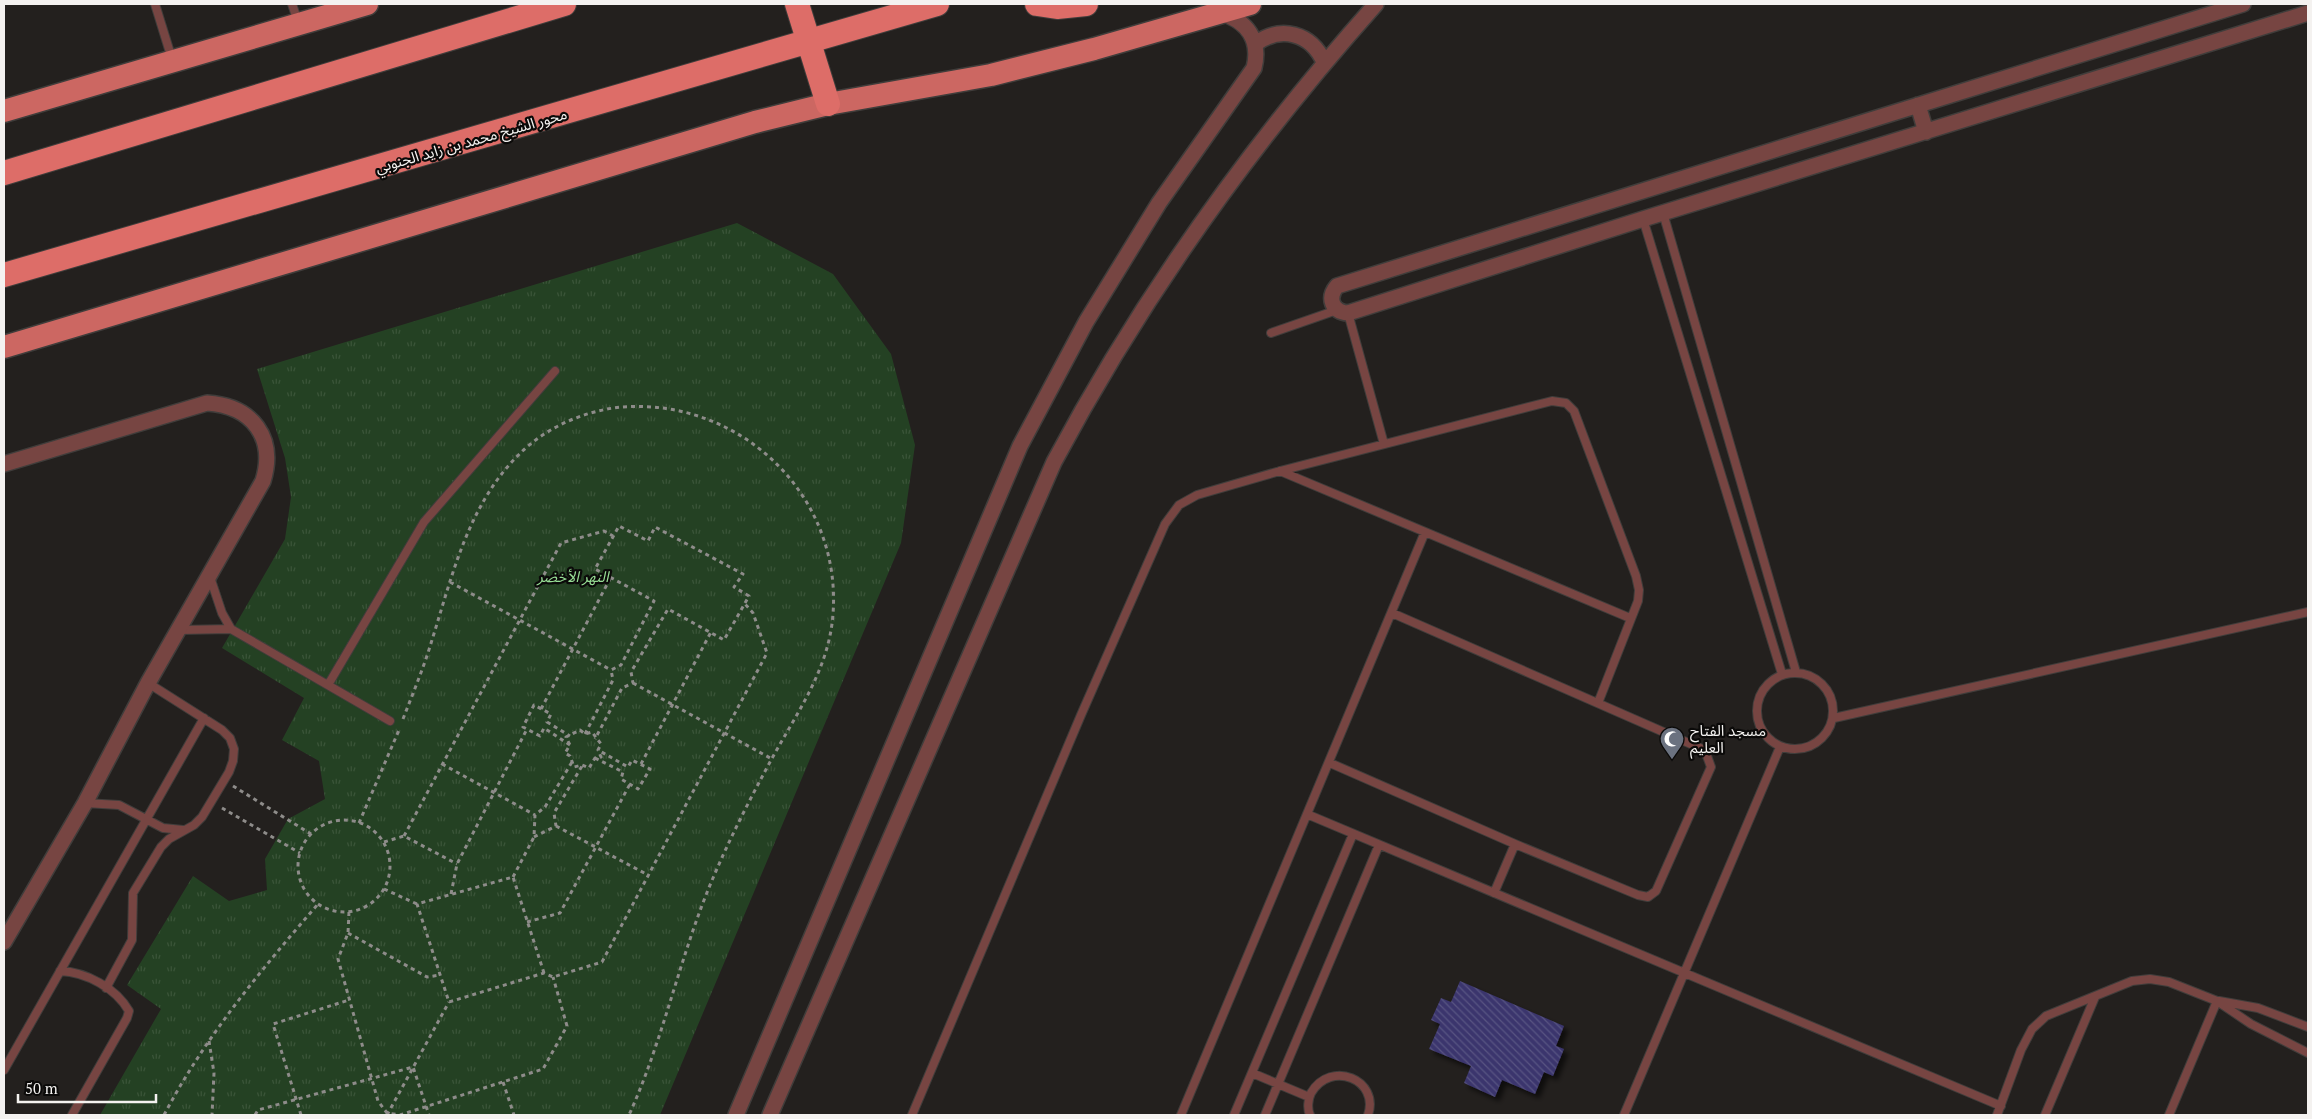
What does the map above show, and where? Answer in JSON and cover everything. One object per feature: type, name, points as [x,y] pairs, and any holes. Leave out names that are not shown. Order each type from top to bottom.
[{"type":"highway","points":[[4,173],[564,4]]},
{"type":"highway","points":[[797,4],[828,104]]},
{"type":"highway","name":"محور الشيخ محمد بن زايد الجنوبي","points":[[4,275],[937,4]]},
{"type":"highway","points":[[1038,4],[1057,7],[1086,4]]},
{"type":"main road","points":[[4,110],[172,61],[296,14],[367,4]]},
{"type":"main road","points":[[4,347],[755,122],[828,104],[991,75],[1094,49],[1250,4]]},
{"type":"street","points":[[770,1115],[1054,462],[1087,400],[1161,285],[1262,141],[1324,62],[1376,4]]},
{"type":"street","points":[[2243,4],[1337,286],[1331,298],[1342,312],[2308,13]]},
{"type":"street","points":[[736,1115],[1020,446],[1086,322],[1159,203],[1254,68],[1257,56],[1255,44],[1250,33],[1233,16],[1221,13]]},
{"type":"street","points":[[1255,44],[1274,34],[1295,34],[1313,44],[1324,62]]},
{"type":"street","points":[[1918,105],[1926,132]]},
{"type":"street","points":[[4,464],[208,403],[222,404],[235,408],[247,416],[257,427],[264,439],[267,453],[267,467],[263,481],[177,630],[85,803],[4,942]]},
{"type":"lane","points":[[155,4],[172,61]]},
{"type":"lane","points":[[1663,213],[1796,672]]},
{"type":"lane","points":[[1643,219],[1782,674]]},
{"type":"lane","points":[[1270,333],[1342,312],[1384,444]]},
{"type":"lane","points":[[328,685],[424,522],[555,371]]},
{"type":"lane","points":[[912,1115],[1081,715],[1165,524],[1179,504],[1198,495],[1280,471],[1552,401],[1566,403],[1574,411],[1636,576],[1639,590],[1638,601],[1598,703]]},
{"type":"lane","points":[[1280,471],[1630,618]]},
{"type":"lane","points":[[1181,1115],[1309,815],[1426,532]]},
{"type":"lane","points":[[209,574],[222,613],[231,628],[390,721]]},
{"type":"lane","points":[[1834,718],[2308,612]]},
{"type":"lane","points":[[1330,763],[1515,844],[1638,895],[1648,897],[1656,891],[1711,767],[1707,756],[1700,748],[1392,613]]},
{"type":"lane","points":[[177,630],[231,628]]},
{"type":"lane","points":[[1796,672],[1813,676],[1826,686],[1834,701],[1834,718],[1827,734],[1814,745],[1797,750],[1780,747],[1765,736],[1757,720],[1757,701],[1766,685],[1782,674],[1796,672]]},
{"type":"lane","points":[[106,988],[132,940],[133,893],[162,846],[202,817],[233,761],[234,748],[230,738],[222,730],[148,683]]},
{"type":"lane","points":[[4,1070],[204,718]]},
{"type":"lane","points":[[1624,1115],[1780,747]]},
{"type":"lane","points":[[85,803],[119,805],[167,829],[185,830]]},
{"type":"lane","points":[[1309,815],[2001,1106]]},
{"type":"lane","points":[[1234,1115],[1353,834]]},
{"type":"lane","points":[[1494,893],[1515,844]]},
{"type":"lane","points":[[1265,1115],[1379,845]]},
{"type":"lane","points":[[60,971],[79,973],[106,988],[124,1003],[129,1012],[72,1115]]},
{"type":"lane","points":[[1997,1115],[2021,1050],[2032,1029],[2046,1016],[2132,982],[2150,979],[2169,982],[2217,1001],[2258,1008],[2308,1028]]},
{"type":"lane","points":[[2044,1115],[2095,996]]},
{"type":"lane","points":[[2217,1001],[2251,1024],[2308,1053]]},
{"type":"lane","points":[[2169,1115],[2217,1001]]},
{"type":"lane","points":[[1252,1073],[1309,1097]]},
{"type":"lane","points":[[1310,1115],[1309,1097],[1316,1084],[1329,1076],[1346,1075],[1360,1083],[1369,1096],[1368,1115]]},
{"type":"path","points":[[360,823],[428,655],[467,531],[492,488],[528,447],[559,426],[595,412],[635,406],[655,407],[700,416],[741,435],[777,463],[805,500],[818,524],[825,546],[833,591],[830,636],[819,675],[746,808],[712,881],[682,962],[659,1040],[630,1115]]},
{"type":"path","points":[[611,670],[621,665],[654,601],[595,569],[619,526],[648,541],[655,528],[742,574],[734,587],[749,596],[724,640],[668,609],[631,672],[633,683]]},
{"type":"path","points":[[404,836],[561,542],[604,531],[613,536]]},
{"type":"path","points":[[541,709],[611,577]]},
{"type":"path","points":[[450,582],[611,670],[613,680],[585,734]]},
{"type":"path","points":[[387,1114],[449,1002],[544,973],[553,977],[602,962],[766,653],[753,613],[745,604]]},
{"type":"path","points":[[641,764],[711,632]]},
{"type":"path","points":[[633,683],[772,759]]},
{"type":"path","points":[[596,739],[622,688],[633,683]]},
{"type":"path","points":[[570,736],[547,722],[551,714],[534,705],[523,726],[540,736],[544,728],[570,744]]},
{"type":"path","points":[[451,894],[457,864],[528,729]]},
{"type":"path","points":[[570,744],[566,737],[580,730],[585,734]]},
{"type":"path","points":[[570,744],[565,752],[570,756],[574,767],[582,765],[589,768],[595,758],[601,757],[598,750],[601,744],[592,732],[585,734]]},
{"type":"path","points":[[595,758],[624,772],[621,780],[638,789],[650,769],[632,760],[628,767],[598,750]]},
{"type":"path","points":[[544,973],[513,877],[534,837],[535,815],[545,807],[572,762]]},
{"type":"path","points":[[442,764],[535,815]]},
{"type":"path","points":[[556,826],[554,813],[582,765]]},
{"type":"path","points":[[224,780],[311,834]]},
{"type":"path","points":[[527,922],[560,913],[630,784]]},
{"type":"path","points":[[211,801],[300,853]]},
{"type":"path","points":[[349,820],[360,823],[369,827],[384,842],[390,861],[388,880],[384,889],[370,905],[349,912],[328,909],[318,904],[303,887],[298,865],[300,853],[311,834],[319,828],[334,822],[349,820]]},
{"type":"path","points":[[556,826],[648,875]]},
{"type":"path","points":[[534,837],[556,826]]},
{"type":"path","points":[[384,842],[404,836],[457,864]]},
{"type":"path","points":[[384,889],[416,904],[513,877]]},
{"type":"path","points":[[164,1115],[209,1041],[265,965],[318,904]]},
{"type":"path","points":[[416,904],[449,1002]]},
{"type":"path","points":[[349,912],[348,933],[338,959],[378,1102],[387,1114],[400,1115],[543,1069],[567,1026],[553,977]]},
{"type":"path","points":[[348,933],[427,977],[440,975]]},
{"type":"path","points":[[301,1115],[273,1024],[349,1000]]},
{"type":"path","points":[[209,1041],[214,1082],[212,1115]]},
{"type":"path","points":[[255,1115],[258,1110],[413,1067]]},
{"type":"path","points":[[413,1067],[429,1115]]},
{"type":"path","points":[[503,1082],[514,1115]]},
{"type":"green space","name":"النهر الأخضر","points":[[737,223],[833,274],[891,354],[915,445],[901,543],[660,1115],[100,1115],[161,1009],[127,985],[193,876],[229,901],[267,890],[265,859],[288,819],[325,799],[319,761],[282,740],[304,698],[222,648],[285,539],[291,497],[285,458],[257,369]]},
{"type":"building","points":[[1460,981],[1564,1026],[1556,1046],[1564,1049],[1553,1076],[1544,1072],[1535,1094],[1502,1080],[1495,1097],[1464,1083],[1471,1066],[1429,1049],[1440,1024],[1431,1020],[1441,998],[1451,1002]]},
{"type":"place","name":"مسجد الفتاح العليم","points":[[1672,760]]}]
